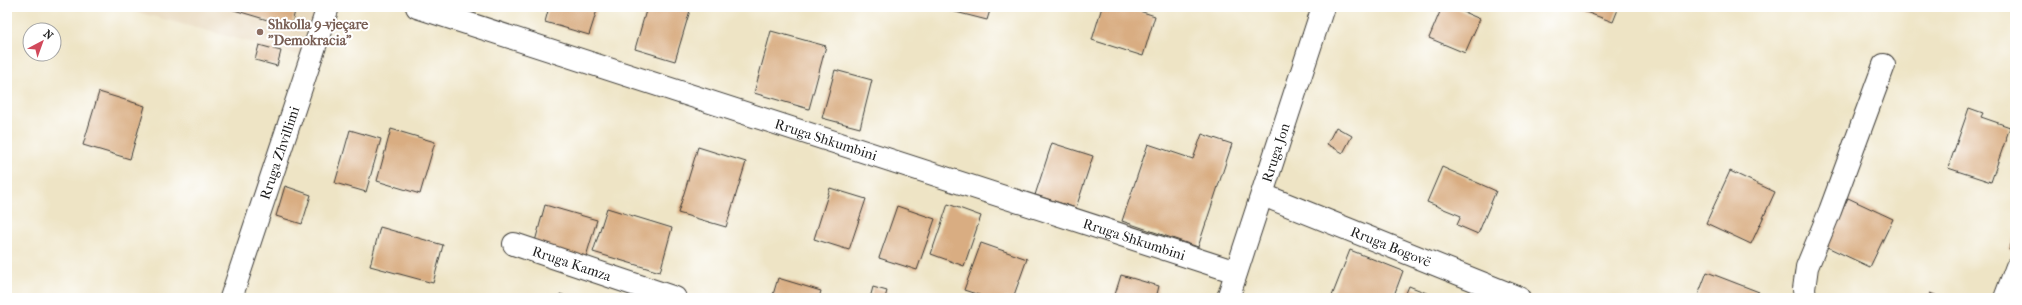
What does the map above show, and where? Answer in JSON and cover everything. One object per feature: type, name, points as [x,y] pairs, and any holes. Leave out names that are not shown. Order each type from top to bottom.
[{"type":"street","name":"Rruga Zhvillimi","points":[[231,298],[328,7]]},
{"type":"street","name":"Rruga Shkumbini","points":[[417,7],[1236,272]]},
{"type":"street","name":"Rruga Jon","points":[[1228,298],[1263,196],[1323,7]]},
{"type":"street","points":[[1805,298],[1804,289],[1807,266],[1830,211],[1884,65]]},
{"type":"street","name":"Rruga Bogovë","points":[[1263,196],[1519,298]]},
{"type":"street","name":"Rruga Kamza","points":[[514,244],[675,298]]},
{"type":"lane","points":[[2003,298],[2015,266]]},
{"type":"shaded area","name":"Shkolla 9-vjeçare \"Demokracia\"","points":[[118,7],[317,7],[302,56]]},
{"type":"building","points":[[224,7],[296,7],[291,27]]},
{"type":"building","points":[[549,7],[598,7],[589,35],[545,22]]},
{"type":"building","points":[[647,7],[691,7],[675,61],[635,49]]},
{"type":"building","points":[[936,7],[991,7],[987,20]]},
{"type":"building","points":[[1102,7],[1127,7],[1155,16],[1143,56],[1092,40]]},
{"type":"building","points":[[1442,7],[1452,7],[1480,19],[1465,53],[1429,38]]},
{"type":"building","points":[[1572,7],[1619,7],[1613,22]]},
{"type":"building","points":[[771,31],[826,46],[809,109],[754,93]]},
{"type":"building","points":[[259,45],[281,51],[277,66],[255,60]]},
{"type":"building","points":[[835,70],[872,80],[860,128],[822,118]]},
{"type":"building","points":[[99,92],[145,106],[130,159],[83,145]]},
{"type":"building","points":[[1969,108],[1983,113],[1981,117],[2010,127],[1991,182],[1948,168]]},
{"type":"building","points":[[1336,127],[1352,136],[1343,153],[1327,144]]},
{"type":"building","points":[[391,129],[435,142],[420,194],[377,181]]},
{"type":"building","points":[[350,130],[381,139],[366,192],[335,183]]},
{"type":"building","points":[[1202,134],[1232,144],[1198,247],[1122,221],[1148,144],[1193,159]]},
{"type":"building","points":[[1052,143],[1093,156],[1076,208],[1035,195]]},
{"type":"building","points":[[698,147],[746,162],[726,227],[678,213]]},
{"type":"building","points":[[1442,167],[1496,191],[1478,234],[1457,225],[1461,216],[1427,202]]},
{"type":"building","points":[[1730,171],[1775,192],[1751,244],[1706,223]]},
{"type":"building","points":[[285,186],[311,195],[302,224],[276,216]]},
{"type":"building","points":[[830,188],[866,199],[849,250],[814,239]]},
{"type":"building","points":[[1848,198],[1893,219],[1870,267],[1825,246]]},
{"type":"building","points":[[948,204],[981,216],[964,266],[931,254]]},
{"type":"building","points":[[545,205],[597,220],[585,260],[534,245]]},
{"type":"building","points":[[897,206],[935,219],[917,270],[879,258]]},
{"type":"building","points":[[607,208],[672,228],[660,272],[593,252]]},
{"type":"building","points":[[380,227],[443,245],[433,283],[370,266]]},
{"type":"building","points":[[2015,234],[2015,252],[2009,250]]},
{"type":"building","points":[[981,243],[1027,259],[1013,298],[988,298],[964,290]]},
{"type":"building","points":[[1350,250],[1403,271],[1393,298],[1336,298],[1332,296]]},
{"type":"building","points":[[1707,272],[1759,292],[1756,298],[1697,298]]},
{"type":"building","points":[[1121,275],[1159,286],[1156,298],[1114,298]]},
{"type":"building","points":[[778,278],[821,291],[819,298],[772,298]]},
{"type":"building","points":[[1409,286],[1439,298],[1404,298]]},
{"type":"building","points":[[873,287],[887,291],[885,298],[870,298]]},
{"type":"building","points":[[1930,293],[1943,298],[1928,298]]},
{"type":"building","points":[[560,294],[572,298],[559,298]]},
{"type":"place","name":"Shkolla 9-vjeçare \"Demokracia\"","points":[[260,32]]}]
